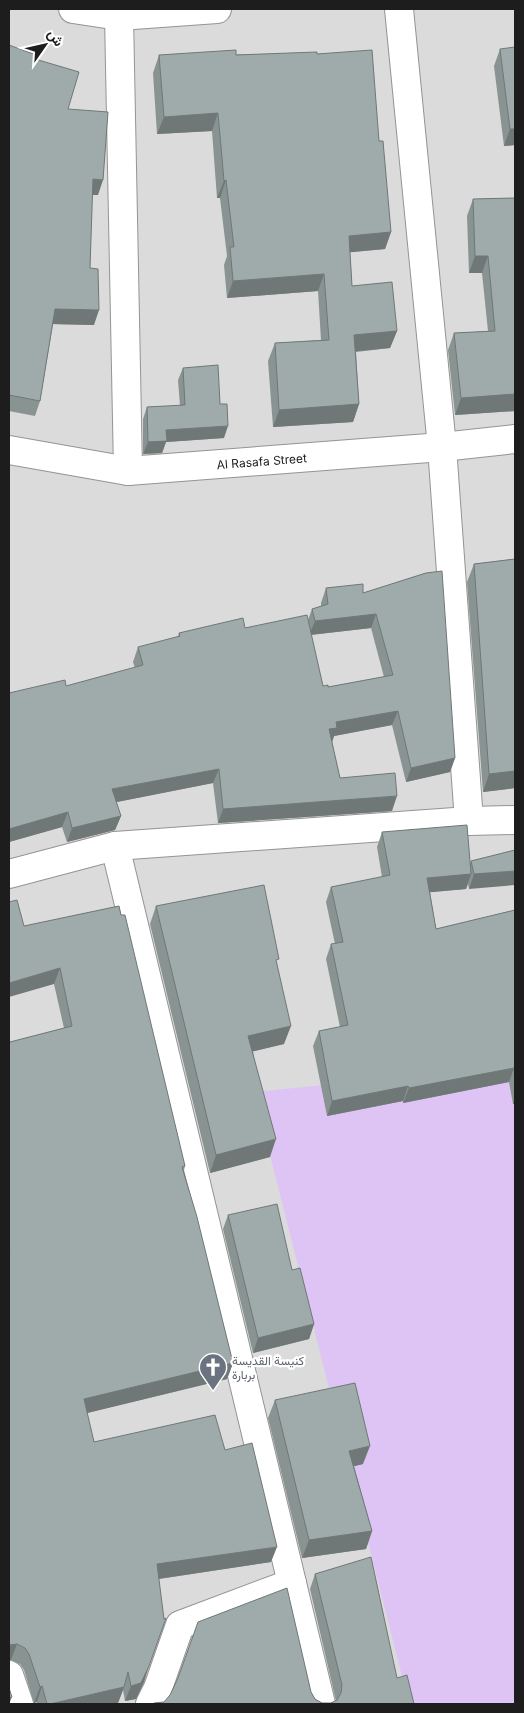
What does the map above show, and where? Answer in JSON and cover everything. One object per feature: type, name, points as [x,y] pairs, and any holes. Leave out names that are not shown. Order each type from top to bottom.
[{"type":"street","points":[[73,9],[119,16],[217,9]]},
{"type":"street","points":[[399,9],[442,447],[469,821]]},
{"type":"street","points":[[119,16],[128,470]]},
{"type":"street","name":"Al Rasafa Street","points":[[9,450],[128,470],[442,447],[515,439]]},
{"type":"street","points":[[9,874],[115,846],[469,821],[515,820]]},
{"type":"street","points":[[115,846],[321,1704]]},
{"type":"street","points":[[150,1704],[158,1688],[180,1625],[292,1583]]},
{"type":"street","points":[[9,1675],[19,1704]]},
{"type":"shaded area","points":[[9,9],[515,9],[515,1704],[9,1704]]},
{"type":"shaded area","points":[[515,1066],[515,1704],[409,1704],[254,1092]]},
{"type":"building","points":[[9,45],[36,55],[35,59],[79,72],[68,109],[108,112],[103,180],[93,179],[90,268],[98,269],[99,310],[55,309],[40,401],[9,395]]},
{"type":"building","points":[[515,47],[515,129],[510,129],[500,49]]},
{"type":"building","points":[[236,50],[236,55],[317,52],[317,54],[372,50],[379,141],[383,141],[391,232],[349,236],[352,286],[392,282],[397,331],[354,335],[359,404],[279,410],[275,343],[329,340],[324,274],[233,281],[230,247],[234,247],[226,180],[224,181],[218,113],[164,117],[159,55]]},
{"type":"building","points":[[515,198],[515,394],[461,398],[454,333],[495,331],[488,256],[475,256],[473,199]]},
{"type":"building","points":[[218,365],[220,404],[227,404],[228,426],[166,430],[167,441],[148,442],[147,407],[185,405],[183,368]]},
{"type":"building","points":[[515,559],[515,771],[489,774],[474,564]]},
{"type":"building","points":[[442,571],[455,758],[411,768],[398,711],[336,722],[337,728],[329,729],[340,778],[395,773],[397,796],[223,809],[219,769],[112,789],[121,816],[72,828],[68,812],[9,829],[9,693],[65,680],[66,686],[143,665],[138,647],[180,636],[179,633],[243,618],[245,628],[307,615],[323,686],[328,685],[328,687],[393,675],[376,614],[315,621],[312,609],[328,604],[326,588],[363,584],[363,593],[426,573]]},
{"type":"building","points":[[467,825],[471,874],[427,878],[436,929],[515,910],[515,1075],[514,1068],[332,1101],[319,1031],[348,1025],[331,944],[343,942],[331,887],[390,875],[382,832]]},
{"type":"building","points":[[515,850],[515,871],[474,874],[471,861]]},
{"type":"building","points":[[264,885],[279,959],[276,960],[291,1026],[248,1036],[276,1139],[216,1155],[156,906]]},
{"type":"building","points":[[17,900],[24,926],[119,906],[121,915],[125,915],[185,1166],[182,1167],[197,1217],[233,1363],[84,1399],[94,1442],[215,1415],[225,1450],[252,1443],[277,1547],[157,1564],[164,1619],[166,1618],[141,1683],[131,1686],[128,1672],[124,1687],[50,1704],[47,1704],[42,1686],[40,1687],[29,1654],[25,1648],[17,1644],[9,1645],[9,1039],[10,1042],[72,1026],[60,968],[9,983],[9,902]]},
{"type":"building","points":[[277,1204],[292,1270],[300,1268],[314,1324],[258,1338],[228,1215]]},
{"type":"building","points":[[355,1383],[370,1446],[349,1451],[372,1531],[309,1540],[275,1400]]},
{"type":"building","points":[[371,1557],[397,1678],[407,1675],[414,1704],[153,1704],[164,1702],[170,1695],[198,1622],[287,1588],[311,1692],[315,1699],[322,1703],[331,1703],[337,1700],[341,1693],[342,1685],[315,1574]]},
{"type":"place","name":"كنيسة القديسة بربارة","points":[[213,1391]]}]
